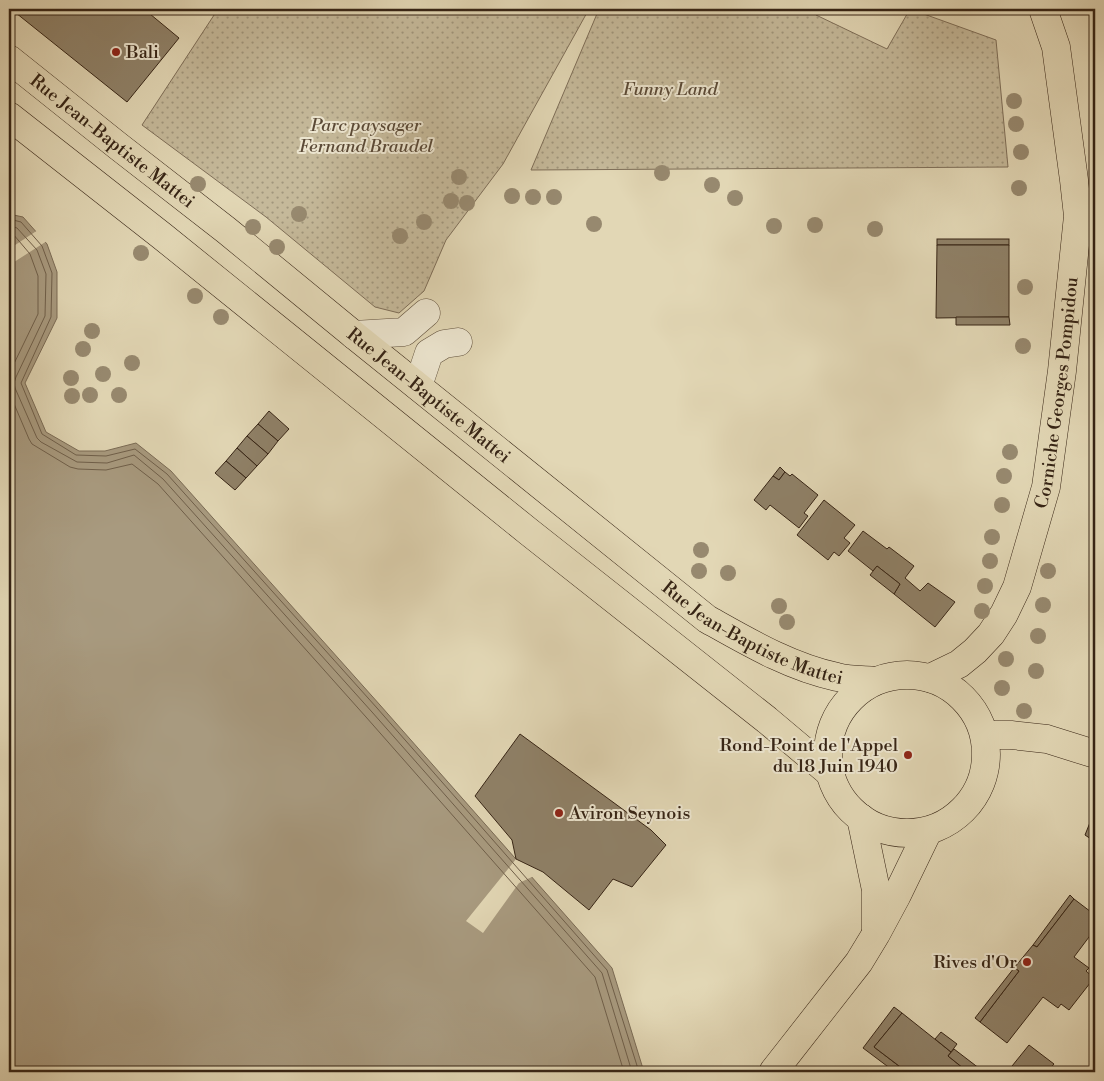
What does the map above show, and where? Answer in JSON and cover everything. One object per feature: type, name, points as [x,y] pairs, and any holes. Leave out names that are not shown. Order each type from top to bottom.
[{"type":"main road","name":"Corniche Georges Pompidou","points":[[930,678],[959,664],[981,646],[1004,614],[1017,587],[1046,487],[1087,215],[1073,171],[1056,48],[1043,9]]},
{"type":"main road","name":"Rue Jean-Baptiste Mattei","points":[[9,58],[226,230],[707,619],[797,666],[838,678],[875,681]]},
{"type":"main road","points":[[9,116],[162,236],[529,532],[768,720],[830,773]]},
{"type":"main road","points":[[912,675],[930,678],[955,690],[974,710],[985,735],[987,759],[981,783],[969,804],[951,820],[928,831],[905,833],[882,829],[861,818],[847,805],[837,790],[830,773],[828,751],[832,729],[838,716],[856,694],[875,681],[893,676],[912,675]]},
{"type":"main road","points":[[985,735],[1012,735],[1047,739],[1095,754]]},
{"type":"main road","points":[[861,818],[876,890],[876,934]]},
{"type":"main road","points":[[773,1072],[859,962],[876,934],[928,831]]},
{"type":"lane","points":[[354,335],[404,332],[426,313]]},
{"type":"lane","points":[[418,386],[429,353],[444,344],[458,342]]},
{"type":"green space","name":"Parc paysager Fernand Braudel","points":[[218,9],[589,9],[503,164],[446,240],[424,291],[399,313],[375,307],[266,217],[142,125]]},
{"type":"green space","name":"Funny Land","points":[[599,9],[817,9],[816,15],[887,49],[910,9],[996,40],[1008,167],[531,170]]},
{"type":"water","points":[[9,214],[23,217],[47,244],[57,272],[57,318],[25,383],[46,432],[79,451],[105,451],[136,443],[171,471],[612,968],[644,1072],[9,1072]]},
{"type":"pier","points":[[38,230],[47,241],[11,264],[13,268],[9,271],[9,249]]},
{"type":"pier","points":[[516,859],[522,862],[534,876],[519,883],[483,933],[466,921]]},
{"type":"building","name":"Bali","points":[[11,9],[144,9],[179,38],[127,102]]},
{"type":"building","points":[[937,239],[1009,239],[1009,245],[937,245]]},
{"type":"building","points":[[937,245],[1009,245],[1009,317],[936,318]]},
{"type":"building","points":[[956,317],[1009,317],[1010,325],[956,325]]},
{"type":"building","points":[[269,411],[289,429],[278,441],[258,424]]},
{"type":"building","points":[[258,424],[278,441],[268,454],[247,436]]},
{"type":"building","points":[[247,436],[268,454],[257,466],[237,448]]},
{"type":"building","points":[[237,448],[257,466],[246,478],[226,461]]},
{"type":"building","points":[[226,461],[246,478],[235,490],[215,473]]},
{"type":"building","points":[[780,467],[785,472],[779,480],[773,476]]},
{"type":"building","points":[[785,472],[790,476],[792,474],[818,495],[804,513],[808,516],[799,528],[770,505],[766,510],[754,500],[773,476],[779,480]]},
{"type":"building","points":[[824,500],[855,525],[844,538],[850,543],[839,556],[834,552],[828,560],[797,535]]},
{"type":"building","points":[[863,531],[887,549],[889,547],[914,566],[905,578],[920,591],[928,583],[955,602],[935,627],[894,594],[900,584],[877,566],[873,571],[848,551]]},
{"type":"building","points":[[877,566],[900,584],[894,594],[870,575]]},
{"type":"building","name":"Aviron Seynois","points":[[520,734],[651,830],[666,845],[632,887],[613,879],[589,910],[543,872],[516,859],[512,840],[475,796]]},
{"type":"building","points":[[1095,810],[1095,839],[1094,841],[1085,835]]},
{"type":"building","points":[[1070,895],[1074,899],[1037,947],[1033,945]]},
{"type":"building","points":[[1074,899],[1095,915],[1095,929],[1074,957],[1089,968],[1086,971],[1094,978],[1069,1010],[1061,1004],[1058,1008],[1043,997],[1007,1043],[980,1022],[1019,971],[1014,968],[1033,945],[1037,947]]},
{"type":"building","points":[[1014,968],[1019,971],[980,1022],[975,1018]]},
{"type":"building","points":[[894,1007],[902,1013],[874,1047],[904,1070],[902,1072],[895,1072],[863,1048]]},
{"type":"building","points":[[902,1013],[951,1052],[948,1056],[968,1072],[907,1072],[874,1047]]},
{"type":"building","points":[[941,1032],[957,1044],[951,1052],[935,1039]]},
{"type":"building","points":[[1029,1045],[1054,1064],[1047,1072],[1008,1071]]},
{"type":"building","points":[[954,1049],[984,1072],[968,1072],[948,1056]]},
{"type":"place","name":"Bali","points":[[116,52]]},
{"type":"place","name":"Rond-Point de l'Appel du 18 Juin 1940","points":[[908,755]]},
{"type":"place","name":"Aviron Seynois","points":[[559,813]]},
{"type":"place","name":"Rives d'Or","points":[[1027,962]]}]
